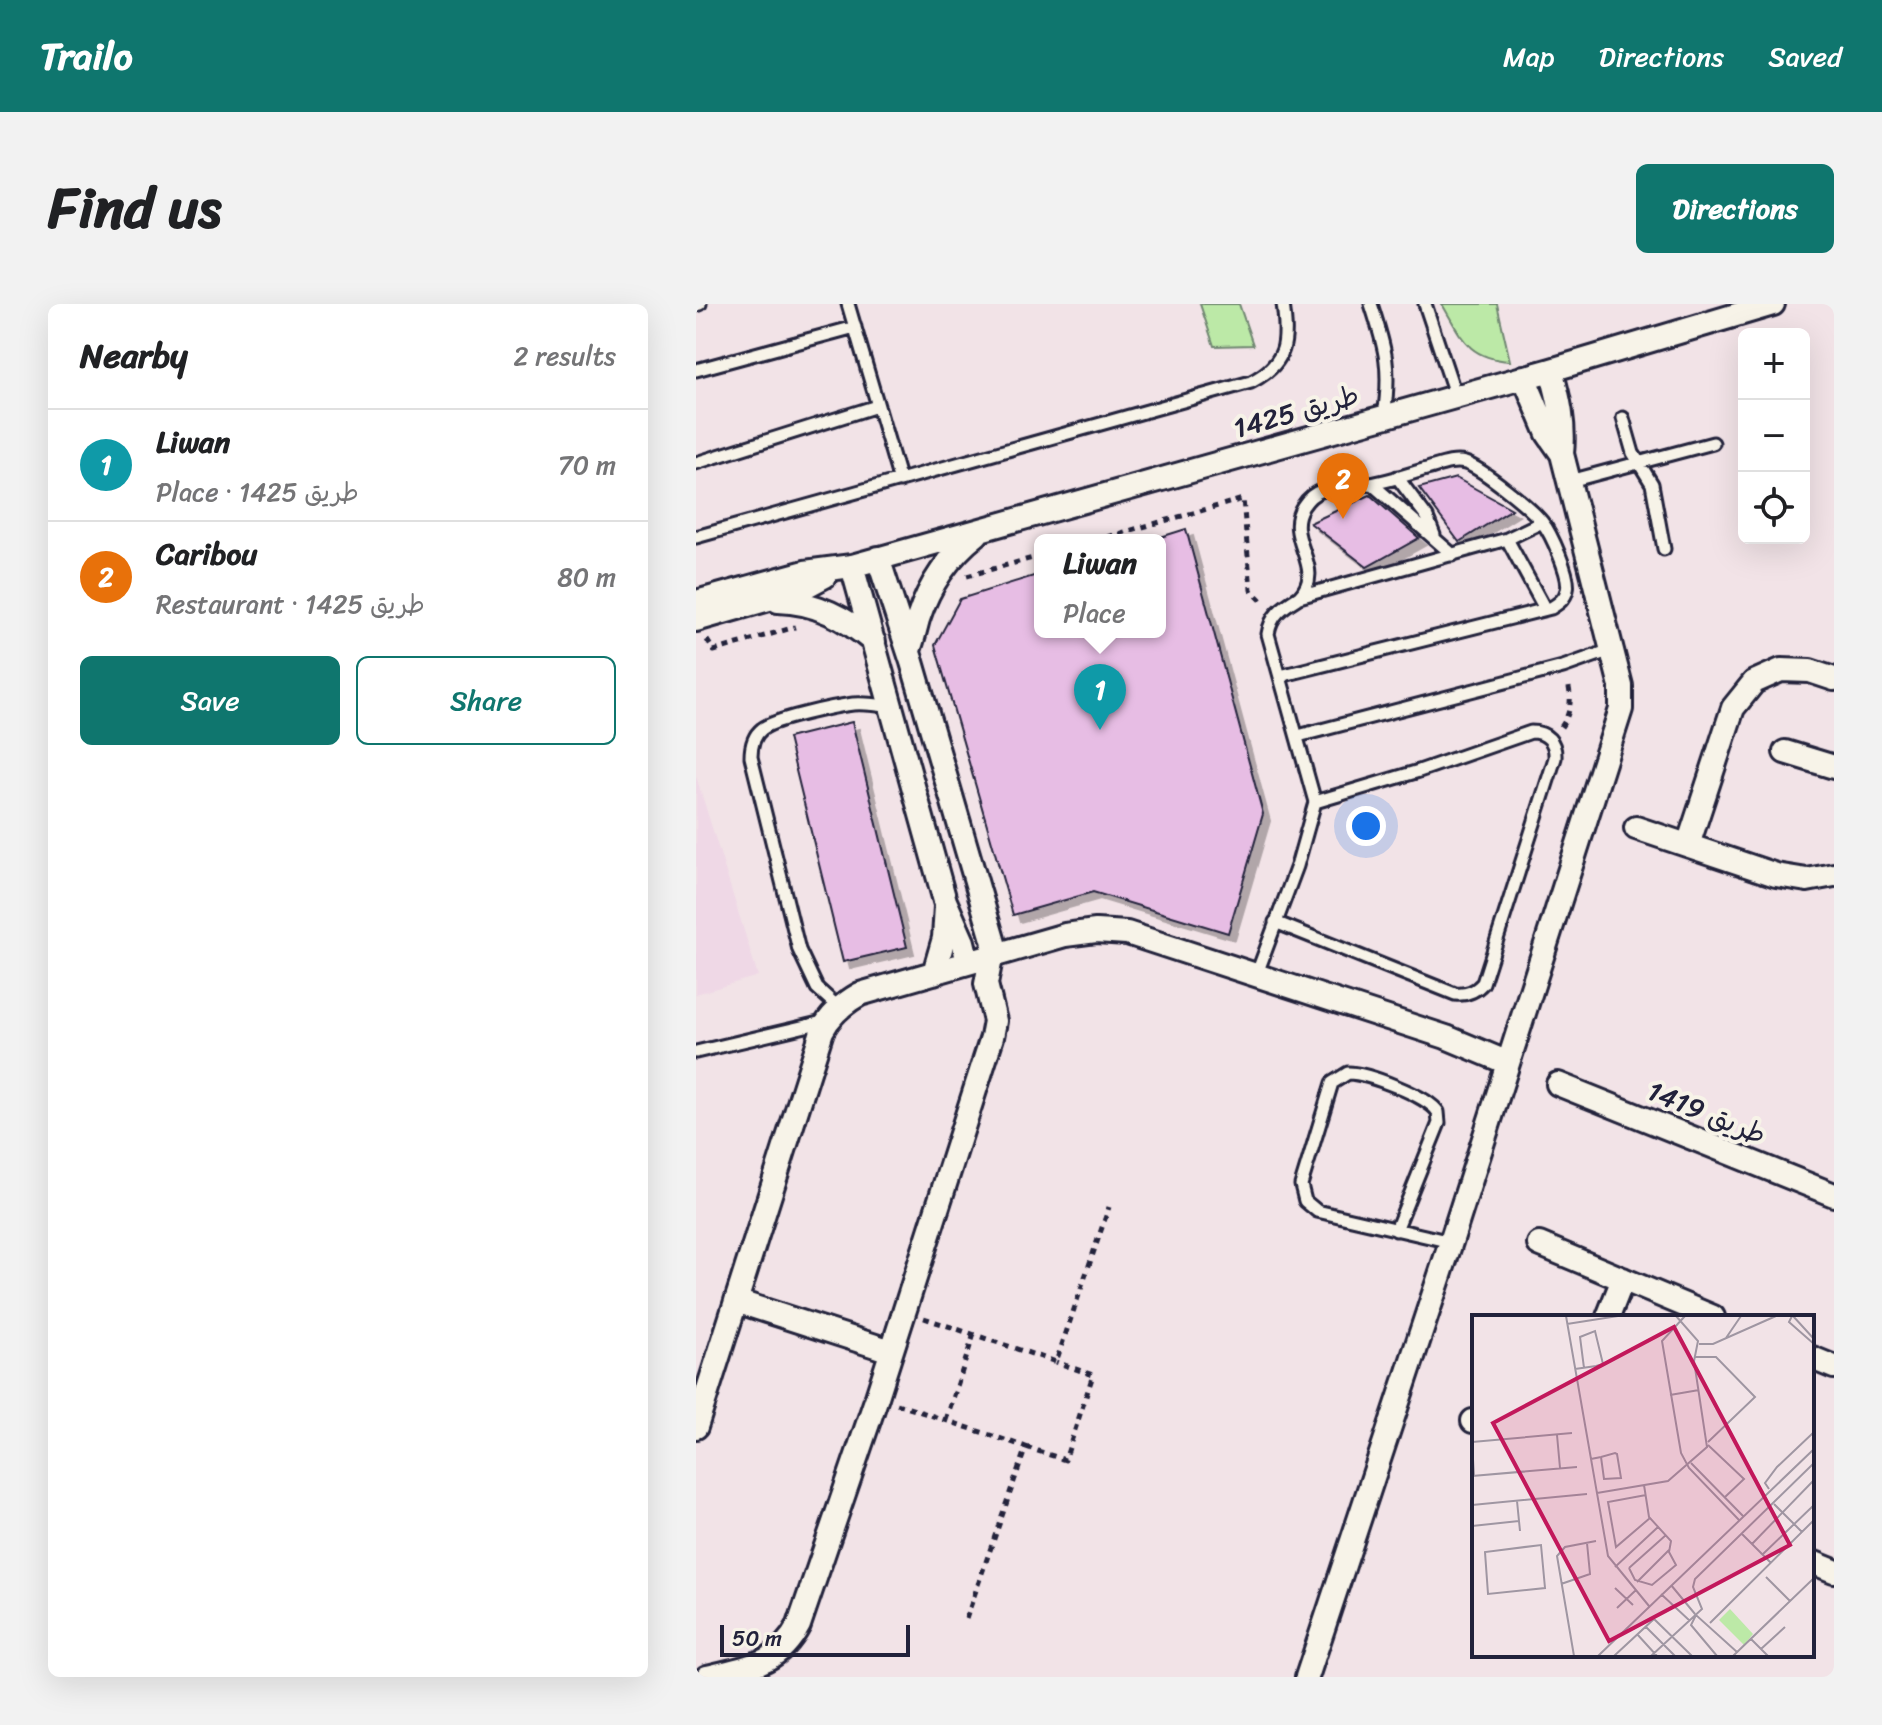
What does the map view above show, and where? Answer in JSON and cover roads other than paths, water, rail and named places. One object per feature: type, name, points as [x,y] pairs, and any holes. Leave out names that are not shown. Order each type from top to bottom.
[{"type":"street","name":"طريق 1425","points":[[696,602],[805,572],[842,568],[984,529],[1384,418],[1773,304]]},
{"type":"street","points":[[1551,370],[1560,399],[1562,454]]},
{"type":"street","points":[[1307,1677],[1619,720],[1621,686],[1570,481],[1562,454],[1548,434],[1524,377]]},
{"type":"street","points":[[911,657],[925,600],[936,580],[966,543],[984,529]]},
{"type":"street","points":[[707,1677],[765,1662],[791,1640],[799,1625],[877,1397],[995,1021],[986,984],[994,943],[911,657],[878,558]]},
{"type":"street","name":"طريق 1425","points":[[696,620],[810,585],[842,568]]},
{"type":"street","points":[[842,568],[874,642],[945,901],[968,962]]},
{"type":"street","points":[[765,601],[789,601],[824,610],[856,626],[874,642]]},
{"type":"street","points":[[882,671],[911,657]]},
{"type":"street","points":[[1688,845],[1733,708],[1754,682],[1781,670],[1810,671],[1834,679]]},
{"type":"street","points":[[1785,752],[1834,767]]},
{"type":"street","points":[[1636,828],[1776,875],[1807,880],[1834,875]]},
{"type":"street","points":[[934,973],[944,938],[945,901]]},
{"type":"street","points":[[696,1427],[817,1045],[833,1015],[860,994],[1065,935],[1096,931],[1127,933],[1446,1037],[1508,1063]]},
{"type":"street","name":"طريق 1419","points":[[1558,1084],[1834,1195]]},
{"type":"street","points":[[1539,1244],[1708,1315]]},
{"type":"street","points":[[1609,1315],[1623,1279]]},
{"type":"street","points":[[736,1301],[891,1351]]},
{"type":"street","points":[[1814,1359],[1834,1367]]},
{"type":"street","points":[[1814,1563],[1834,1571]]},
{"type":"lane","points":[[848,304],[900,481]]},
{"type":"lane","points":[[696,537],[1251,382],[1265,375],[1284,350],[1287,334],[1283,304]]},
{"type":"lane","points":[[1371,304],[1388,358],[1384,418]]},
{"type":"lane","points":[[1425,304],[1456,397]]},
{"type":"lane","points":[[696,370],[855,327]]},
{"type":"lane","points":[[696,463],[877,406]]},
{"type":"lane","points":[[1623,418],[1631,448],[1652,484],[1664,549]]},
{"type":"lane","points":[[1570,481],[1713,443]]},
{"type":"lane","points":[[1256,976],[1297,866],[1315,802],[1268,634],[1269,625],[1278,610],[1306,590],[1311,572],[1296,532],[1300,510],[1320,491],[1372,484],[1457,461],[1491,478],[1542,522],[1554,544],[1568,582],[1562,600],[1545,609],[1280,676]]},
{"type":"lane","points":[[1397,477],[1427,517],[1434,536]]},
{"type":"lane","points":[[1372,484],[1453,555]]},
{"type":"lane","points":[[1299,597],[1507,539],[1542,522]]},
{"type":"lane","points":[[1507,539],[1545,609]]},
{"type":"lane","points":[[1298,736],[1563,667],[1611,650]]},
{"type":"lane","points":[[696,1052],[833,1015],[799,950],[751,757],[758,733],[771,724],[840,706],[892,707]]},
{"type":"lane","points":[[1275,922],[1455,994],[1478,989],[1483,983],[1555,758],[1554,745],[1551,739],[1531,732],[1419,771],[1315,802]]},
{"type":"lane","points":[[1396,1230],[1437,1129],[1438,1112],[1426,1100],[1360,1074],[1348,1073],[1332,1083],[1301,1185],[1305,1201],[1317,1211],[1396,1230],[1451,1242]]},
{"type":"place","name":"Caribou","points":[[1343,519]]},
{"type":"place","name":"Liwan","points":[[1100,730]]}]
